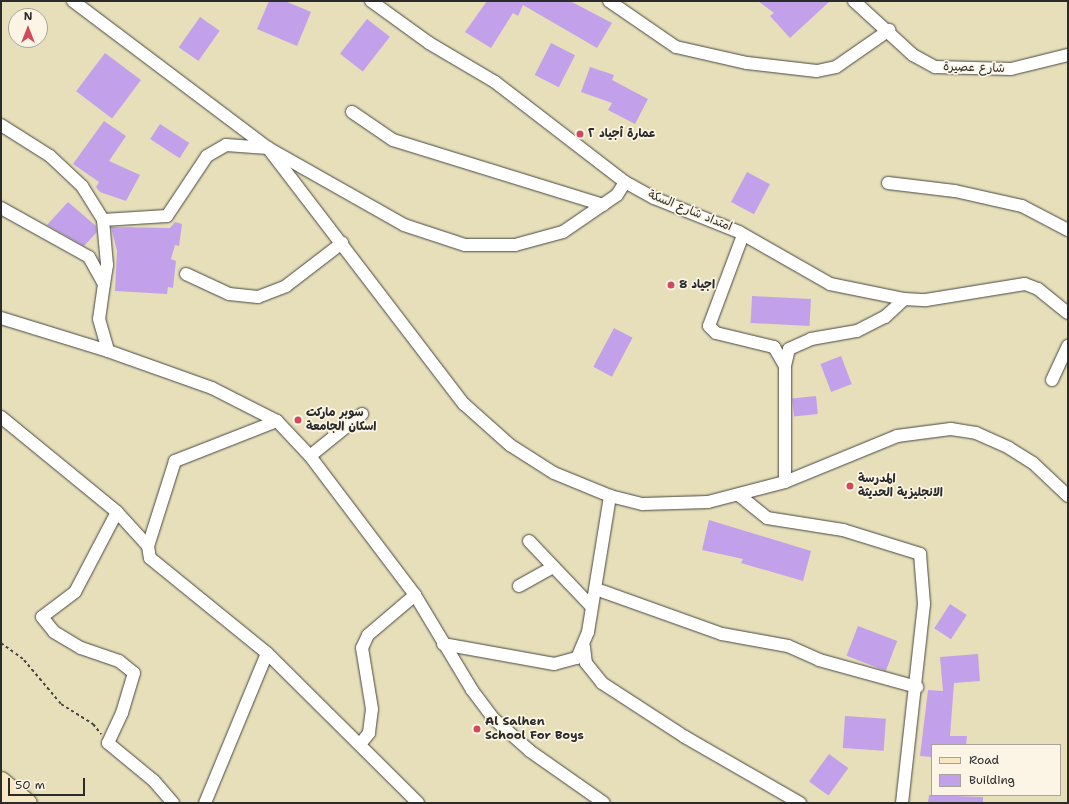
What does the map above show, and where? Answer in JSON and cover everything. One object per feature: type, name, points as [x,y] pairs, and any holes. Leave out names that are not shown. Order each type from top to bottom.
[{"type":"main road","points":[[1,780],[28,803]]},
{"type":"main road","points":[[1,798],[7,803]]},
{"type":"street","points":[[73,1],[268,148],[404,225],[465,245],[515,246],[563,232],[617,195],[626,182]]},
{"type":"street","name":"امتداد شارع السكة","points":[[371,1],[428,43],[495,82],[626,182],[654,198],[743,235],[830,284],[904,299],[962,295],[1025,284],[1038,289],[1068,313]]},
{"type":"street","points":[[609,1],[676,47],[747,62],[817,71],[836,67],[889,30]]},
{"type":"street","name":"شارع عصيرة","points":[[854,1],[889,30],[918,59],[940,68],[1011,69],[1068,55]]},
{"type":"street","points":[[352,112],[393,140],[603,205]]},
{"type":"street","points":[[1,125],[50,156],[82,186],[103,220],[107,265],[99,319],[108,351]]},
{"type":"street","points":[[103,220],[167,216],[207,156],[226,145],[268,148],[342,243],[391,312],[484,424],[530,460],[610,496],[642,504],[676,505],[740,496],[785,482],[897,436],[951,429],[976,433],[1004,445],[1033,463],[1068,496]]},
{"type":"street","points":[[888,183],[955,191],[1022,206],[1068,230]]},
{"type":"street","points":[[1,208],[89,258],[104,284]]},
{"type":"street","points":[[743,235],[709,326],[716,333],[774,347],[785,366]]},
{"type":"street","points":[[186,274],[229,294],[258,297],[286,286],[342,243]]},
{"type":"street","points":[[785,482],[785,366],[789,349],[811,339],[857,331],[885,317],[904,299]]},
{"type":"street","points":[[1,318],[108,351],[212,388],[277,421],[310,456],[415,595],[442,644],[494,719],[530,751],[604,803]]},
{"type":"street","points":[[1052,380],[1068,345]]},
{"type":"street","points":[[310,456],[362,414]]},
{"type":"street","points":[[1,417],[117,512],[148,546]]},
{"type":"street","points":[[277,421],[175,461],[170,466],[166,498],[148,546],[150,558],[166,574],[220,612],[267,653],[361,743],[418,803]]},
{"type":"street","points":[[610,496],[596,589],[591,606],[584,647],[586,663],[602,683],[685,737],[800,803]]},
{"type":"street","points":[[740,496],[767,518],[843,530],[920,554],[924,604],[917,686],[902,803]]},
{"type":"street","points":[[117,512],[75,592],[42,617],[54,632],[67,640],[119,661],[134,673],[122,713],[108,743],[154,781],[173,803]]},
{"type":"street","points":[[529,541],[591,606]]},
{"type":"street","points":[[519,586],[553,567]]},
{"type":"street","points":[[596,589],[722,634],[788,646],[819,660],[917,686]]},
{"type":"street","points":[[361,743],[369,733],[372,709],[362,648],[368,635],[415,595]]},
{"type":"street","points":[[442,644],[554,664],[568,662],[584,647]]},
{"type":"street","points":[[205,803],[267,653]]},
{"type":"path","points":[[1,643],[24,660],[60,704],[93,724],[108,743]]},
{"type":"building","points":[[269,1],[285,1],[311,12],[297,46],[257,29]]},
{"type":"building","points":[[487,1],[570,1],[612,23],[597,48],[523,5],[518,16],[513,13],[491,48],[465,32]]},
{"type":"building","points":[[758,1],[830,1],[790,38],[770,16],[774,13]]},
{"type":"building","points":[[200,17],[220,31],[198,61],[179,47]]},
{"type":"building","points":[[367,19],[390,37],[363,72],[340,54]]},
{"type":"building","points":[[551,43],[575,55],[559,87],[535,75]]},
{"type":"building","points":[[105,53],[141,80],[112,118],[76,91]]},
{"type":"building","points":[[590,67],[614,75],[612,80],[648,99],[635,124],[608,110],[612,103],[581,92]]},
{"type":"building","points":[[104,121],[126,136],[109,161],[140,175],[126,201],[100,192],[96,187],[99,182],[73,164]]},
{"type":"building","points":[[160,124],[189,143],[180,158],[150,139]]},
{"type":"building","points":[[747,172],[770,184],[754,214],[731,202]]},
{"type":"building","points":[[68,202],[96,226],[97,232],[84,246],[47,225]]},
{"type":"building","points":[[175,222],[182,224],[179,246],[175,245],[171,259],[176,261],[173,288],[168,287],[167,294],[115,291],[117,251],[111,227],[170,228]]},
{"type":"building","points":[[752,296],[811,299],[810,326],[751,323]]},
{"type":"building","points":[[614,328],[633,338],[612,377],[593,367]]},
{"type":"building","points":[[841,356],[852,384],[831,392],[820,364]]},
{"type":"building","points":[[816,396],[818,414],[794,416],[792,399]]},
{"type":"building","points":[[709,520],[811,551],[803,581],[741,563],[743,559],[702,550]]},
{"type":"building","points":[[950,604],[967,615],[951,639],[934,628]]},
{"type":"building","points":[[858,626],[897,641],[886,671],[847,656]]},
{"type":"building","points":[[978,654],[980,681],[954,683],[950,736],[967,736],[966,744],[931,744],[931,757],[920,756],[928,690],[943,691],[940,657]]},
{"type":"building","points":[[845,716],[886,719],[884,751],[843,748]]},
{"type":"building","points":[[829,754],[848,768],[828,796],[809,782]]},
{"type":"building","points":[[929,795],[983,797],[983,803],[928,803]]},
{"type":"place","name":"عمارة أجياد ٢","points":[[580,134]]},
{"type":"place","name":"اجياد 8","points":[[671,285]]},
{"type":"place","name":"سوبر ماركت اسكان الجامعة","points":[[298,420]]},
{"type":"place","name":"المدرسة الانجليزية الحديثة","points":[[850,486]]},
{"type":"place","name":"Al Salhen School For Boys","points":[[477,729]]}]
